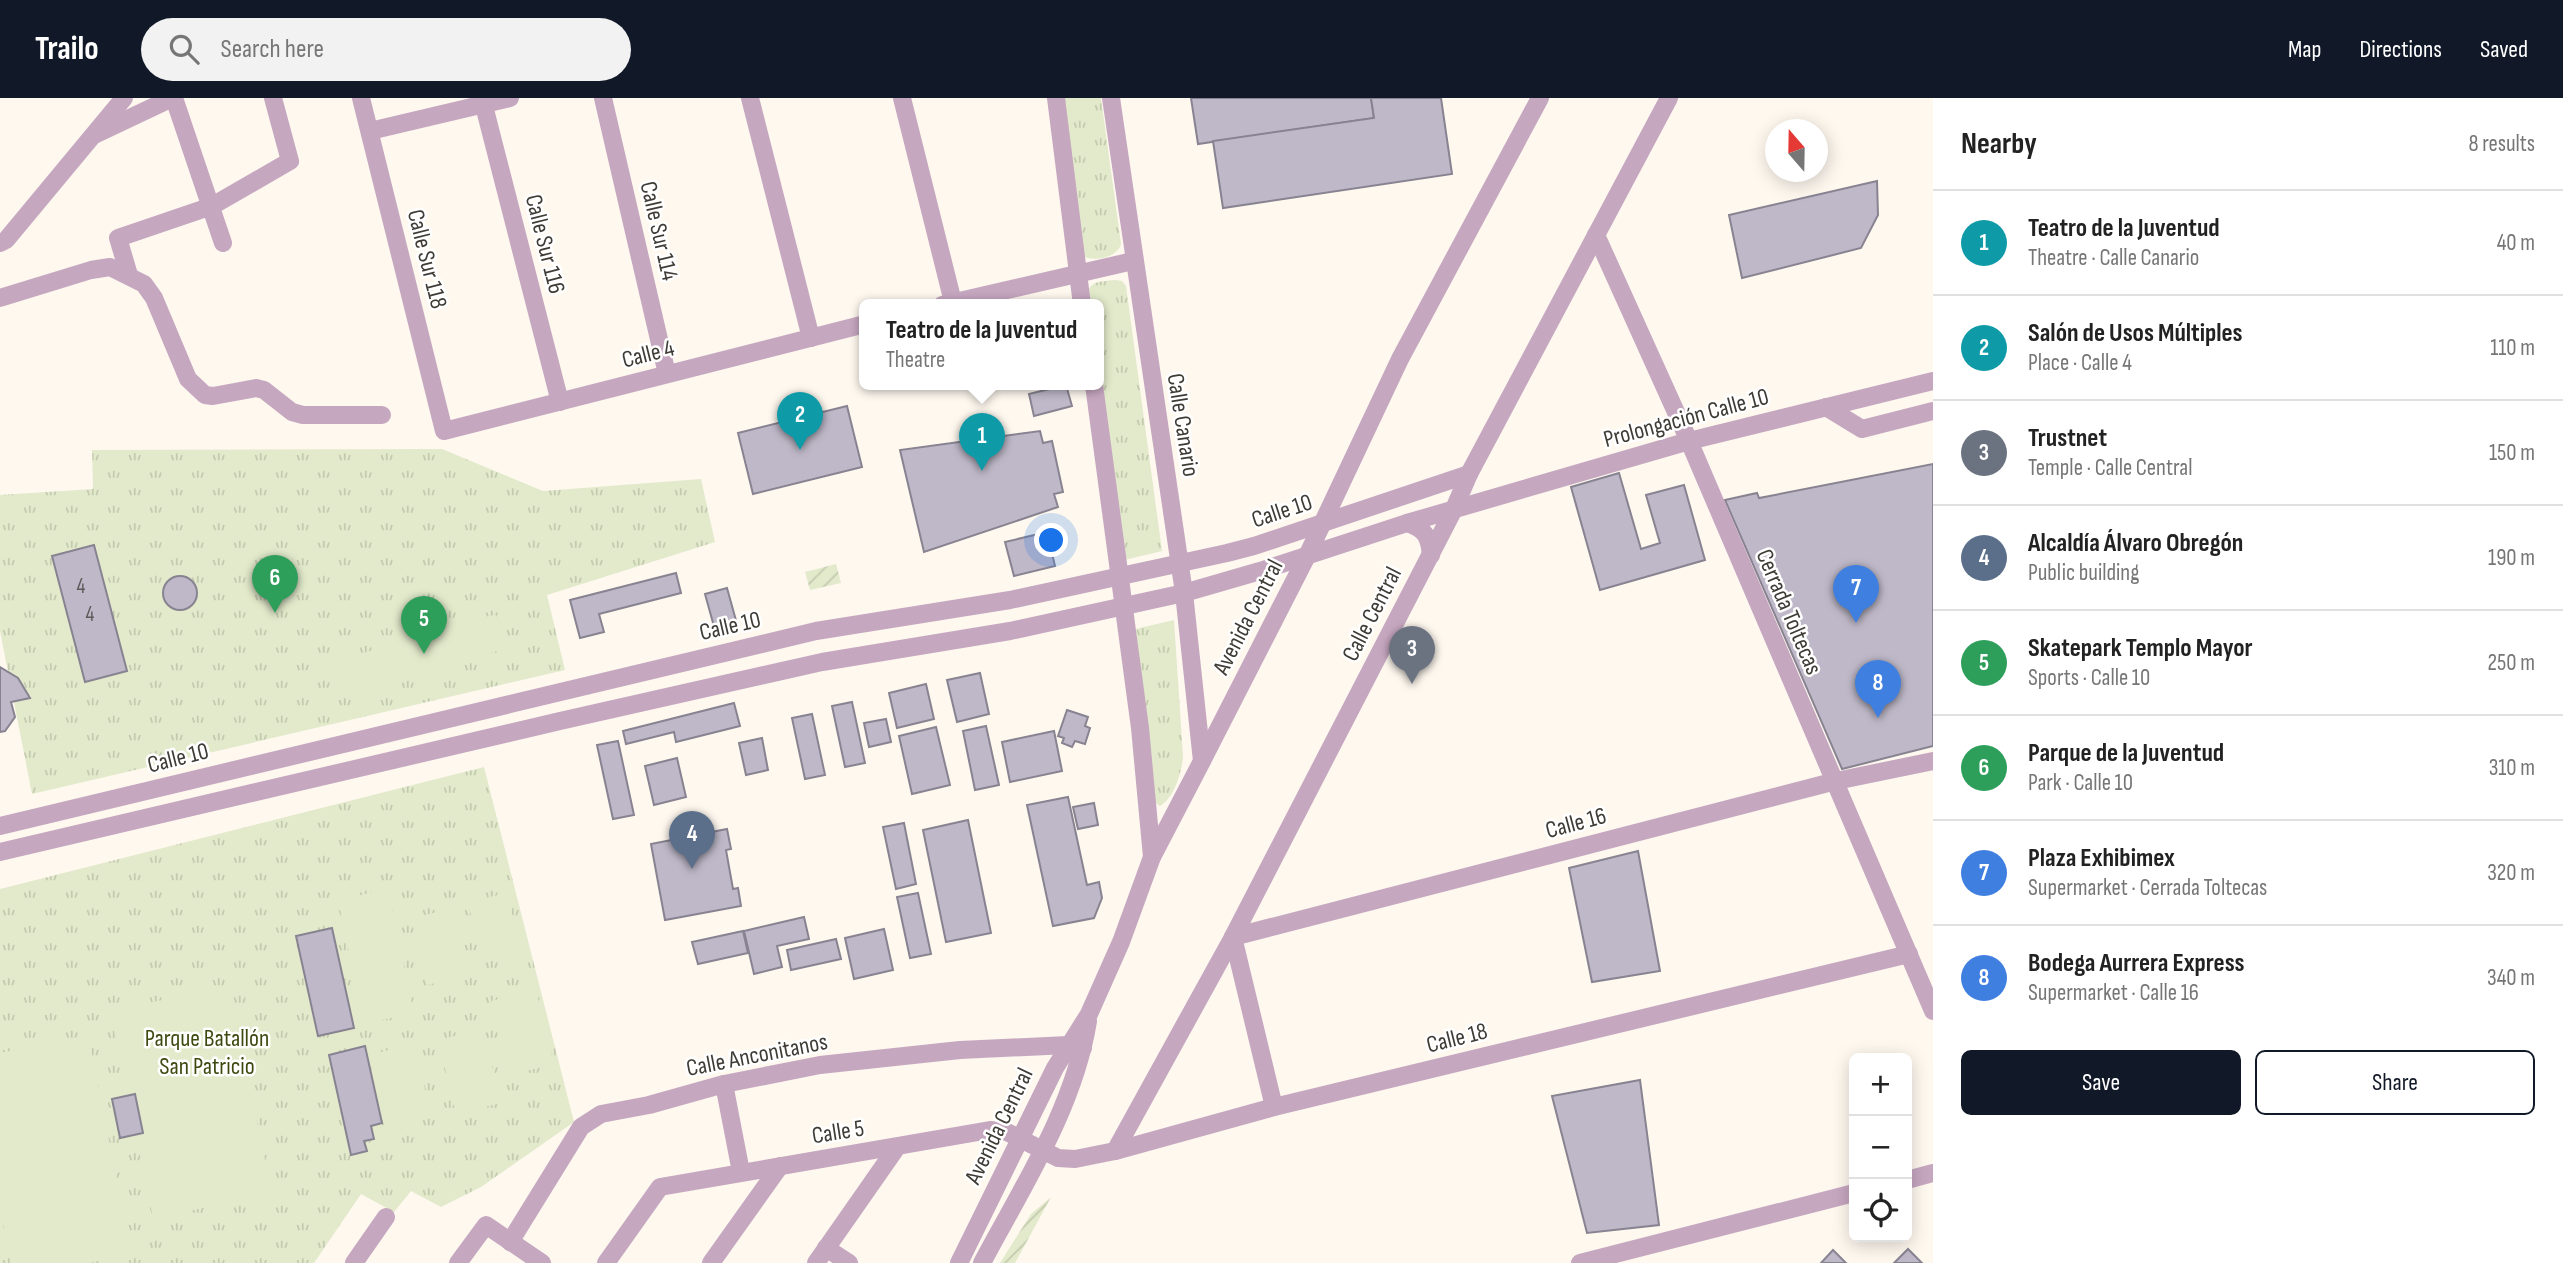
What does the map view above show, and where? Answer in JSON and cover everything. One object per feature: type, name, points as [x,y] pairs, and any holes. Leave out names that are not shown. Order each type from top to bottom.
[{"type":"street","points":[[0,243],[6,240],[124,98]]},
{"type":"street","points":[[93,136],[173,98],[223,243]]},
{"type":"street","points":[[129,275],[118,238],[212,206],[290,162],[272,98]]},
{"type":"street","name":"Calle Sur 118","points":[[362,98],[444,431]]},
{"type":"street","points":[[370,131],[483,101],[510,98]]},
{"type":"street","name":"Calle Sur 114","points":[[603,98],[667,374]]},
{"type":"street","points":[[750,98],[811,338]]},
{"type":"street","points":[[902,98],[946,299]]},
{"type":"street","points":[[1056,98],[1081,299]]},
{"type":"street","name":"Calle Canario","points":[[1111,98],[1184,593],[1202,761]]},
{"type":"street","name":"Avenida Central","points":[[959,1263],[1021,1139],[1076,1046],[1121,942],[1152,858],[1307,556],[1400,359],[1540,98]]},
{"type":"street","name":"Calle Central","points":[[1115,1152],[1233,937],[1431,555],[1469,474],[1669,98]]},
{"type":"street","name":"Calle Sur 116","points":[[483,101],[560,402]]},
{"type":"street","name":"Cerrada Toltecas","points":[[1596,235],[1689,441],[1933,1011]]},
{"type":"street","points":[[964,299],[1133,261]]},
{"type":"street","points":[[0,299],[92,270],[110,267],[144,284],[154,298],[188,379],[205,395],[256,388],[264,390],[292,412],[303,415],[382,415]]},
{"type":"street","name":"Calle 4","points":[[444,431],[859,326]]},
{"type":"street","name":"Prolongación Calle 10","points":[[1454,509],[1689,441],[1933,381]]},
{"type":"street","points":[[1095,390],[1143,756],[1152,858]]},
{"type":"street","points":[[1826,407],[1862,429],[1933,411]]},
{"type":"street","name":"Calle 10","points":[[0,826],[816,631],[1010,600],[1180,564],[1254,546],[1469,474]]},
{"type":"street","name":"Calle 10","points":[[0,852],[822,662],[1010,631],[1184,593],[1454,509]]},
{"type":"street","points":[[1407,523],[1426,533],[1431,555]]},
{"type":"street","name":"Calle 16","points":[[1233,937],[1836,781],[1933,761]]},
{"type":"street","points":[[1233,937],[1275,1107]]},
{"type":"street","name":"Calle 18","points":[[1021,1139],[1058,1158],[1075,1159],[1115,1152],[1275,1107],[1909,954]]},
{"type":"street","name":"Avenida Central","points":[[982,1263],[1042,1152],[1075,1074],[1076,1046]]},
{"type":"street","name":"Calle Anconitanos","points":[[510,1242],[580,1127],[601,1114],[649,1105],[724,1084],[820,1065],[960,1050],[1076,1046]]},
{"type":"street","points":[[724,1084],[741,1172]]},
{"type":"street","name":"Calle 5","points":[[606,1263],[660,1187],[990,1130],[1007,1132],[1021,1139]]},
{"type":"street","points":[[849,1263],[821,1256],[897,1147]]},
{"type":"street","points":[[711,1263],[780,1166]]},
{"type":"street","points":[[1911,1179],[1933,1173]]},
{"type":"street","points":[[1580,1263],[1849,1194]]},
{"type":"street","points":[[354,1263],[386,1217]]},
{"type":"street","points":[[458,1263],[486,1225],[542,1263]]},
{"type":"green space","points":[[1059,98],[1101,98],[1121,244],[1115,253],[1105,258],[1083,256]]},
{"type":"green space","points":[[1102,281],[1122,281],[1126,286],[1162,551],[1120,561],[1100,390],[1104,390],[1104,299],[1088,299],[1090,287]]},
{"type":"green space","points":[[442,449],[543,491],[701,479],[715,542],[547,595],[565,670],[32,794],[0,631],[0,495],[93,489],[92,450]]},
{"type":"green space","points":[[836,564],[841,583],[810,590],[805,572]]},
{"type":"green space","points":[[496,615],[506,648],[377,691],[362,691],[344,677],[308,669],[313,653],[342,661],[450,622]]},
{"type":"green space","points":[[1174,620],[1183,756],[1176,784],[1160,806],[1154,802],[1131,630]]},
{"type":"green space","name":"Parque Batallón San Patricio","points":[[484,767],[574,1122],[481,1187],[441,1207],[411,1191],[394,1212],[361,1194],[314,1263],[0,1263],[0,889]]},
{"type":"green space","points":[[388,889],[414,1013],[364,1024],[338,900]]},
{"type":"green space","points":[[507,893],[522,954],[482,963],[468,902]]},
{"type":"green space","points":[[455,908],[471,975],[427,985],[411,918]]},
{"type":"green space","points":[[229,986],[272,1194],[153,1218],[110,1011]]},
{"type":"green space","points":[[536,990],[554,1064],[509,1075],[491,1001]]},
{"type":"green space","points":[[483,1029],[501,1103],[456,1114],[438,1040]]},
{"type":"green space","points":[[88,1035],[132,1254],[88,1263],[11,1263],[0,1210],[0,1053]]},
{"type":"green space","points":[[414,1044],[432,1118],[387,1129],[369,1055]]},
{"type":"green space","points":[[1051,1197],[1015,1263],[1000,1263],[1031,1214]]},
{"type":"building","points":[[1191,98],[1371,98],[1374,118],[1198,144]]},
{"type":"building","points":[[1371,98],[1441,98],[1452,174],[1223,208],[1213,141],[1374,118]]},
{"type":"building","points":[[1877,181],[1878,215],[1861,248],[1742,278],[1729,215]]},
{"type":"building","points":[[1045,390],[1067,390],[1072,406],[1034,416],[1029,394]]},
{"type":"building","points":[[847,406],[862,467],[753,494],[738,433]]},
{"type":"building","points":[[1040,431],[1043,443],[1052,441],[1063,492],[1054,494],[1058,507],[924,552],[900,450]]},
{"type":"building","points":[[1933,464],[1933,746],[1842,769],[1725,500],[1757,493],[1759,498]]},
{"type":"building","points":[[1619,473],[1641,549],[1660,543],[1646,495],[1684,485],[1705,560],[1600,590],[1571,487]]},
{"type":"building","points":[[1047,532],[1055,566],[1014,576],[1005,542]]},
{"type":"building","points":[[94,545],[127,671],[85,682],[52,556]]},
{"type":"building","points":[[676,573],[681,593],[599,614],[604,632],[580,638],[570,600]]},
{"type":"building","points":[[180,576],[192,581],[197,593],[192,605],[180,610],[168,605],[163,593],[168,581]]},
{"type":"building","points":[[727,588],[737,624],[715,630],[705,594]]},
{"type":"building","points":[[0,667],[18,678],[30,698],[11,702],[15,717],[5,731],[0,732]]},
{"type":"building","points":[[980,673],[989,714],[957,722],[947,680]]},
{"type":"building","points":[[926,684],[934,719],[897,728],[889,693]]},
{"type":"building","points":[[852,702],[865,763],[845,767],[832,706]]},
{"type":"building","points":[[734,703],[740,726],[676,742],[674,732],[626,744],[623,731]]},
{"type":"building","points":[[1067,710],[1088,717],[1085,726],[1090,728],[1085,744],[1075,741],[1072,747],[1062,743],[1064,738],[1058,736]]},
{"type":"building","points":[[812,714],[825,775],[805,779],[792,718]]},
{"type":"building","points":[[886,719],[891,742],[869,747],[864,723]]},
{"type":"building","points":[[986,726],[999,785],[975,790],[963,731]]},
{"type":"building","points":[[936,727],[950,785],[912,794],[899,736]]},
{"type":"building","points":[[1054,731],[1062,771],[1010,782],[1002,742]]},
{"type":"building","points":[[762,738],[768,770],[746,775],[739,743]]},
{"type":"building","points":[[618,741],[634,815],[613,819],[597,745]]},
{"type":"building","points":[[677,758],[686,797],[654,805],[645,766]]},
{"type":"building","points":[[1068,797],[1087,885],[1099,882],[1102,898],[1094,918],[1053,926],[1027,805]]},
{"type":"building","points":[[1094,803],[1098,825],[1078,829],[1073,807]]},
{"type":"building","points":[[968,820],[991,933],[946,942],[923,830]]},
{"type":"building","points":[[904,823],[916,884],[896,889],[883,827]]},
{"type":"building","points":[[727,829],[731,849],[726,850],[733,889],[738,888],[741,906],[665,920],[651,844]]},
{"type":"building","points":[[1638,851],[1660,971],[1592,982],[1569,868]]},
{"type":"building","points":[[918,893],[931,954],[910,958],[897,897]]},
{"type":"building","points":[[804,917],[809,939],[777,946],[782,967],[754,974],[744,931]]},
{"type":"building","points":[[332,928],[354,1028],[318,1036],[296,936]]},
{"type":"building","points":[[884,929],[893,970],[854,979],[845,938]]},
{"type":"building","points":[[743,931],[748,953],[698,964],[692,942]]},
{"type":"building","points":[[836,939],[841,959],[791,970],[787,950]]},
{"type":"building","points":[[365,1046],[382,1123],[371,1126],[374,1139],[364,1141],[367,1151],[351,1155],[329,1055]]},
{"type":"building","points":[[1640,1080],[1659,1225],[1587,1233],[1552,1096]]},
{"type":"building","points":[[135,1094],[143,1133],[120,1138],[112,1099]]},
{"type":"building","points":[[1908,1249],[1922,1263],[1894,1263]]},
{"type":"building","points":[[1833,1250],[1846,1263],[1821,1263]]},
{"type":"place","name":"Salón de Usos Múltiples","points":[[800,450]]},
{"type":"place","name":"Teatro de la Juventud","points":[[982,471]]},
{"type":"place","name":"Parque de la Juventud","points":[[275,613]]},
{"type":"place","name":"Plaza Exhibimex","points":[[1856,623]]},
{"type":"place","name":"Skatepark Templo Mayor","points":[[424,654]]},
{"type":"place","name":"Trustnet","points":[[1412,684]]},
{"type":"place","name":"Bodega Aurrera Express","points":[[1878,718]]},
{"type":"place","name":"Alcaldía Álvaro Obregón","points":[[692,869]]}]
